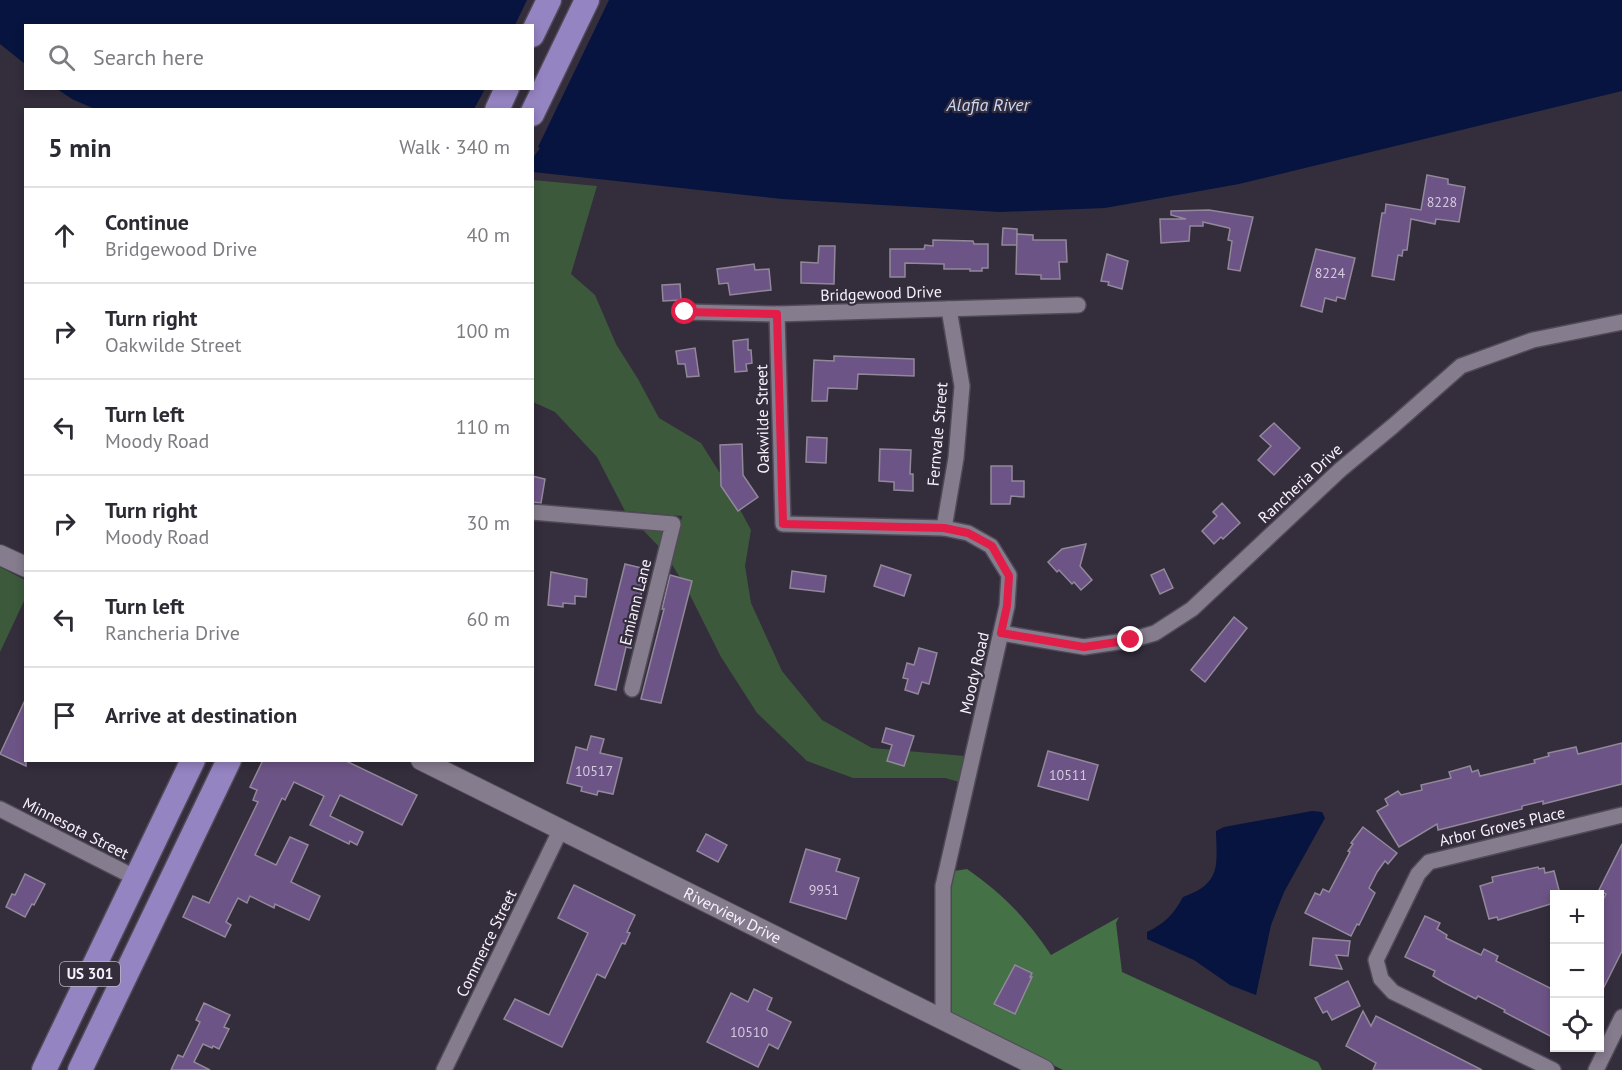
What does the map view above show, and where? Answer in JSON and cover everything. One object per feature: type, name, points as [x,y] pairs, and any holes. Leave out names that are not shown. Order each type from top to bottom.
[{"type":"main road","points":[[534,31],[549,0]]},
{"type":"main road","points":[[534,110],[587,0]]},
{"type":"main road","points":[[498,108],[506,90]]},
{"type":"main road","name":"US 301","points":[[44,1070],[192,762]]},
{"type":"main road","name":"US 301","points":[[80,1070],[228,762]]},
{"type":"main road","points":[[67,1070],[69,1055],[121,943],[126,901]]},
{"type":"street","name":"Bridgewood Drive","points":[[685,312],[777,314],[1078,305]]},
{"type":"street","name":"Fernvale Street","points":[[944,528],[956,458],[962,386],[950,309]]},
{"type":"street","name":"Oakwilde Street","points":[[777,314],[783,524]]},
{"type":"street","name":"Rancheria Drive","points":[[1001,633],[1084,647],[1131,640],[1155,633],[1192,609],[1340,470],[1461,366],[1533,340],[1622,322]]},
{"type":"street","name":"Emiann Lane","points":[[534,512],[673,524],[632,689]]},
{"type":"street","name":"Moody Road","points":[[783,524],[944,528],[968,533],[992,546],[1009,576],[1007,606],[943,886],[943,1021]]},
{"type":"street","points":[[0,555],[24,566]]},
{"type":"street","name":"Riverview Drive","points":[[425,762],[1044,1070]]},
{"type":"street","name":"Minnesota Street","points":[[0,809],[136,878]]},
{"type":"street","name":"Arbor Groves Place","points":[[1553,1070],[1393,992],[1381,979],[1376,960],[1418,874],[1430,862],[1622,815]]},
{"type":"street","name":"Commerce Street","points":[[444,1070],[560,831]]},
{"type":"street","points":[[1596,1070],[1622,1017]]},
{"type":"green space","points":[[534,180],[597,186],[571,274],[595,295],[616,344],[659,418],[701,443],[751,530],[745,566],[751,603],[782,671],[822,720],[872,748],[965,756],[959,782],[945,778],[853,778],[807,761],[757,713],[721,657],[686,587],[664,552],[643,530],[679,533],[682,516],[625,511],[597,457],[555,412],[534,402]]},
{"type":"green space","points":[[0,567],[24,579],[24,601],[0,652]]},
{"type":"green space","points":[[967,869],[1014,908],[1051,955],[1119,917],[1116,923],[1122,972],[1318,1062],[1322,1070],[1063,1070],[951,1015],[950,887],[954,871]]},
{"type":"water","name":"Alafia River","points":[[0,0],[1622,0],[1622,91],[1239,184],[1105,208],[1000,212],[782,199],[534,172],[534,108],[92,108],[58,90],[534,90],[534,24],[24,24],[24,63],[0,44]]},
{"type":"water","points":[[1312,811],[1322,812],[1325,818],[1284,892],[1271,925],[1256,995],[1230,985],[1194,960],[1147,939],[1147,932],[1168,918],[1183,897],[1204,886],[1210,879],[1216,864],[1216,831],[1224,827]]},
{"type":"pier","points":[[527,0],[609,0],[534,157],[534,108],[475,108],[484,90],[534,90],[534,24],[515,24]]},
{"type":"building","points":[[1427,175],[1448,179],[1448,184],[1465,187],[1459,222],[1436,219],[1435,224],[1411,219],[1407,250],[1403,250],[1402,256],[1398,255],[1394,280],[1372,276],[1382,213],[1385,213],[1386,204],[1421,210]]},
{"type":"building","points":[[1209,210],[1253,217],[1240,271],[1228,269],[1232,241],[1228,240],[1229,228],[1203,222],[1203,226],[1190,226],[1189,241],[1161,243],[1160,219],[1186,219],[1171,215],[1171,211]]},
{"type":"building","points":[[1003,228],[1017,229],[1017,245],[1002,245]]},
{"type":"building","points":[[1017,234],[1033,235],[1033,240],[1066,240],[1067,262],[1059,262],[1060,279],[1041,279],[1041,275],[1016,274]]},
{"type":"building","points":[[933,240],[973,241],[974,244],[988,244],[988,268],[982,268],[982,271],[970,271],[970,269],[944,269],[944,264],[905,263],[905,277],[890,277],[890,249],[924,249],[925,245],[933,246]]},
{"type":"building","points":[[819,246],[835,246],[834,284],[801,283],[801,262],[818,263]]},
{"type":"building","points":[[1316,249],[1355,258],[1345,299],[1337,297],[1336,301],[1325,298],[1322,312],[1301,306]]},
{"type":"building","points":[[1107,254],[1128,261],[1122,289],[1108,285],[1109,282],[1101,281]]},
{"type":"building","points":[[754,264],[755,270],[769,269],[771,290],[730,295],[728,283],[719,284],[717,269]]},
{"type":"building","points":[[680,284],[681,300],[663,301],[662,285]]},
{"type":"building","points":[[748,339],[748,350],[751,350],[752,363],[746,364],[747,371],[735,372],[733,341]]},
{"type":"building","points":[[695,348],[699,376],[687,377],[685,364],[678,364],[676,351]]},
{"type":"building","points":[[834,356],[914,359],[914,376],[858,374],[857,389],[828,388],[827,401],[812,401],[814,360],[834,361]]},
{"type":"building","points":[[1274,423],[1300,448],[1274,475],[1258,460],[1271,446],[1260,436]]},
{"type":"building","points":[[807,437],[827,438],[826,463],[806,462]]},
{"type":"building","points":[[742,444],[743,475],[758,497],[738,511],[721,486],[720,445]]},
{"type":"building","points":[[880,449],[911,450],[910,474],[913,474],[913,491],[894,490],[894,482],[879,481]]},
{"type":"building","points":[[991,466],[1012,466],[1012,481],[1024,481],[1024,497],[1011,496],[1010,504],[991,504]]},
{"type":"building","points":[[534,476],[545,479],[541,503],[534,502]]},
{"type":"building","points":[[1222,503],[1240,523],[1214,544],[1202,531],[1217,516],[1213,512]]},
{"type":"building","points":[[1086,544],[1080,566],[1092,580],[1081,590],[1059,570],[1057,572],[1048,562],[1062,549]]},
{"type":"building","points":[[625,564],[646,569],[631,648],[626,647],[616,690],[595,685]]},
{"type":"building","points":[[881,565],[911,575],[904,596],[874,586]]},
{"type":"building","points":[[1164,569],[1173,588],[1160,594],[1151,575]]},
{"type":"building","points":[[792,571],[826,576],[824,592],[790,588]]},
{"type":"building","points":[[551,572],[587,579],[586,597],[575,596],[575,604],[563,603],[563,607],[548,605]]},
{"type":"building","points":[[670,575],[692,581],[661,703],[641,699],[664,609],[662,609]]},
{"type":"building","points":[[1234,617],[1247,628],[1205,682],[1191,670]]},
{"type":"building","points":[[919,648],[937,653],[929,684],[922,682],[918,694],[905,690],[908,679],[903,678],[907,663],[914,665]]},
{"type":"building","points":[[24,702],[24,762],[26,766],[0,754]]},
{"type":"building","points":[[886,728],[914,736],[904,766],[887,761],[892,745],[882,742]]},
{"type":"building","points":[[591,736],[604,739],[600,753],[622,758],[613,794],[598,791],[597,795],[581,791],[582,787],[567,783],[576,747],[587,750]]},
{"type":"building","points":[[1622,743],[1622,784],[1543,804],[1543,801],[1522,806],[1522,809],[1438,830],[1437,824],[1399,847],[1377,811],[1388,805],[1385,799],[1398,791],[1401,795],[1422,790],[1421,785],[1451,778],[1449,772],[1470,766],[1472,772],[1478,770],[1480,776],[1535,763],[1534,760],[1549,756],[1548,753],[1576,747],[1578,754]]},
{"type":"building","points":[[1048,751],[1098,765],[1088,800],[1038,786]]},
{"type":"building","points":[[262,762],[348,762],[417,795],[402,825],[340,795],[330,816],[363,832],[357,845],[350,841],[349,844],[310,825],[324,796],[294,782],[285,800],[282,798],[255,855],[276,865],[290,837],[308,845],[291,882],[320,896],[309,920],[275,904],[274,908],[250,896],[247,903],[238,898],[226,922],[231,925],[225,937],[183,917],[193,896],[209,903],[258,802],[253,800],[257,790],[250,787]]},
{"type":"building","points":[[1363,827],[1397,853],[1388,864],[1385,861],[1377,872],[1369,888],[1375,893],[1351,936],[1305,913],[1315,893],[1320,895],[1323,889],[1329,892],[1350,852],[1348,851],[1353,844],[1351,843]]},
{"type":"building","points":[[706,834],[727,845],[718,862],[697,851]]},
{"type":"building","points":[[1622,844],[1622,951],[1604,987],[1604,898],[1606,894],[1604,890],[1599,890]]},
{"type":"building","points":[[806,849],[840,859],[836,871],[859,878],[846,919],[790,902]]},
{"type":"building","points":[[1538,867],[1539,869],[1544,868],[1545,873],[1554,871],[1559,890],[1550,890],[1550,904],[1498,920],[1497,917],[1489,919],[1480,886],[1493,882],[1492,877]]},
{"type":"building","points":[[25,874],[45,884],[25,917],[6,907],[12,894],[15,895]]},
{"type":"building","points":[[574,885],[635,915],[627,932],[630,933],[625,944],[622,943],[605,978],[597,974],[562,1047],[504,1019],[515,999],[549,1015],[588,933],[558,918]]},
{"type":"building","points":[[1425,916],[1440,923],[1437,929],[1447,935],[1446,938],[1481,955],[1484,949],[1498,956],[1496,961],[1550,988],[1550,1036],[1478,996],[1476,999],[1443,982],[1433,976],[1435,971],[1405,957]]},
{"type":"building","points":[[1313,938],[1350,941],[1348,956],[1336,955],[1342,969],[1310,965]]},
{"type":"building","points":[[1015,965],[1032,973],[1030,977],[1032,977],[1015,1014],[994,1004]]},
{"type":"building","points":[[1348,981],[1360,1006],[1332,1020],[1327,1011],[1323,1013],[1315,998]]},
{"type":"building","points":[[754,989],[772,998],[767,1010],[791,1022],[778,1049],[769,1044],[758,1067],[707,1042],[731,993],[748,1002]]},
{"type":"building","points":[[204,1003],[230,1015],[224,1027],[229,1029],[219,1049],[203,1044],[194,1062],[210,1070],[171,1070],[178,1055],[183,1057],[200,1022],[196,1020]]},
{"type":"building","points":[[1363,1011],[1371,1026],[1376,1016],[1482,1070],[1373,1070],[1376,1063],[1346,1046]]},
{"type":"route","points":[[685,312],[777,314],[783,524],[944,528],[968,533],[992,546],[1009,576],[1007,606],[1001,633],[1084,647],[1131,640]]}]
